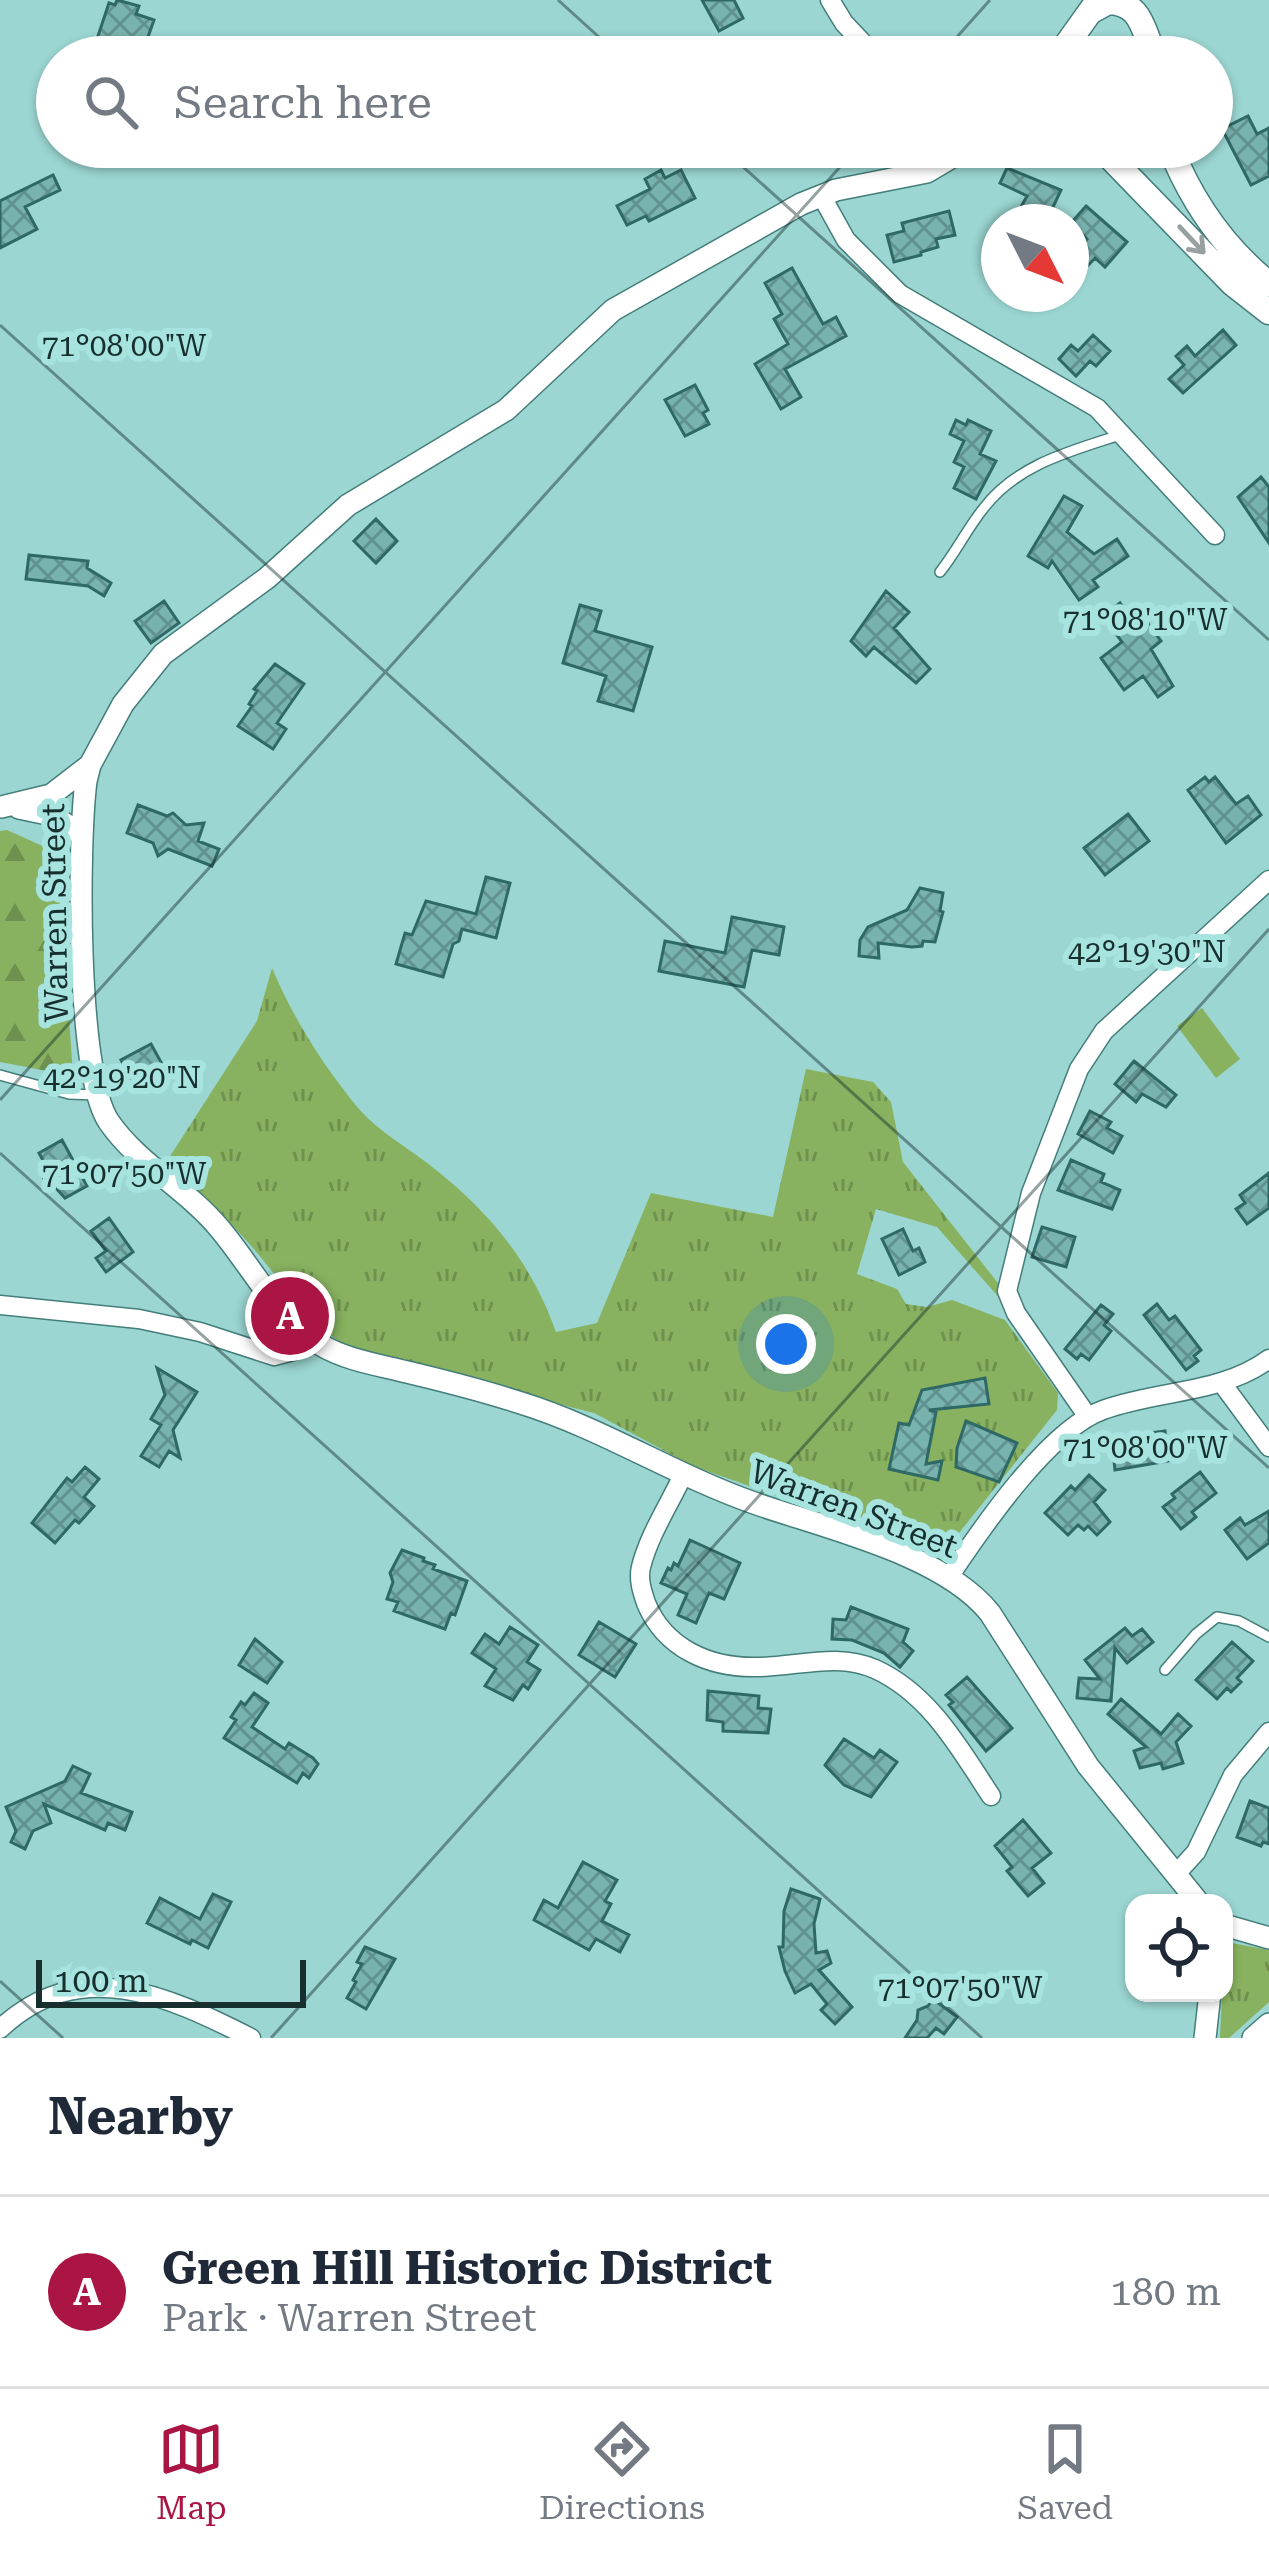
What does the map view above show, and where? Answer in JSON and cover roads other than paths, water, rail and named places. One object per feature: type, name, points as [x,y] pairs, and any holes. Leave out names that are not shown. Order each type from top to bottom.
[{"type":"main road","points":[[1148,0],[1149,36]]},
{"type":"main road","points":[[1075,36],[1094,6],[1108,2],[1128,5],[1138,15],[1145,36]]},
{"type":"main road","points":[[1121,168],[1232,283],[1269,312]]},
{"type":"main road","points":[[1178,168],[1213,226],[1269,284]]},
{"type":"street","points":[[830,0],[859,36]]},
{"type":"street","name":"Warren Street","points":[[934,168],[821,196],[632,297],[595,323],[506,410],[348,505],[267,578],[154,663],[123,704],[89,765],[82,835],[90,1071],[96,1095],[114,1128],[218,1226],[273,1298],[309,1336],[329,1349],[540,1409],[683,1475],[949,1577],[990,1613],[1088,1766],[1192,1894]]},
{"type":"street","points":[[821,196],[846,240],[900,294],[1097,408],[1215,535]]},
{"type":"street","points":[[1,807],[51,796],[89,765]]},
{"type":"street","points":[[1,807],[52,815],[82,835]]},
{"type":"street","points":[[1088,1417],[1006,1291],[1031,1193],[1079,1069],[1104,1030],[1269,880]]},
{"type":"street","points":[[0,1305],[139,1319],[274,1356],[293,1352],[309,1336]]},
{"type":"street","points":[[949,1577],[1066,1431],[1088,1417],[1146,1398],[1221,1382],[1269,1359]]},
{"type":"street","points":[[1221,1382],[1269,1447]]},
{"type":"street","points":[[683,1475],[646,1552],[640,1578],[647,1605],[666,1635],[689,1654],[718,1664],[759,1667],[832,1660],[877,1670],[908,1689],[932,1712],[991,1796]]},
{"type":"street","points":[[1176,1874],[1196,1852],[1233,1775],[1269,1732]]},
{"type":"street","points":[[1233,1928],[1269,1938]]},
{"type":"street","points":[[0,2029],[41,1999],[71,1988],[104,1988],[140,1991],[180,2004],[251,2038]]},
{"type":"street","points":[[1207,2037],[1209,2002]]},
{"type":"street","points":[[1253,2038],[1269,2024]]},
{"type":"lane","points":[[940,572],[984,507],[1010,481],[1057,456],[1123,434]]},
{"type":"lane","points":[[0,1075],[69,1094],[96,1095]]},
{"type":"lane","points":[[1165,1670],[1217,1618],[1239,1621],[1269,1637]]},
{"type":"place","name":"Green Hill Historic District","points":[[290,1316]]}]
